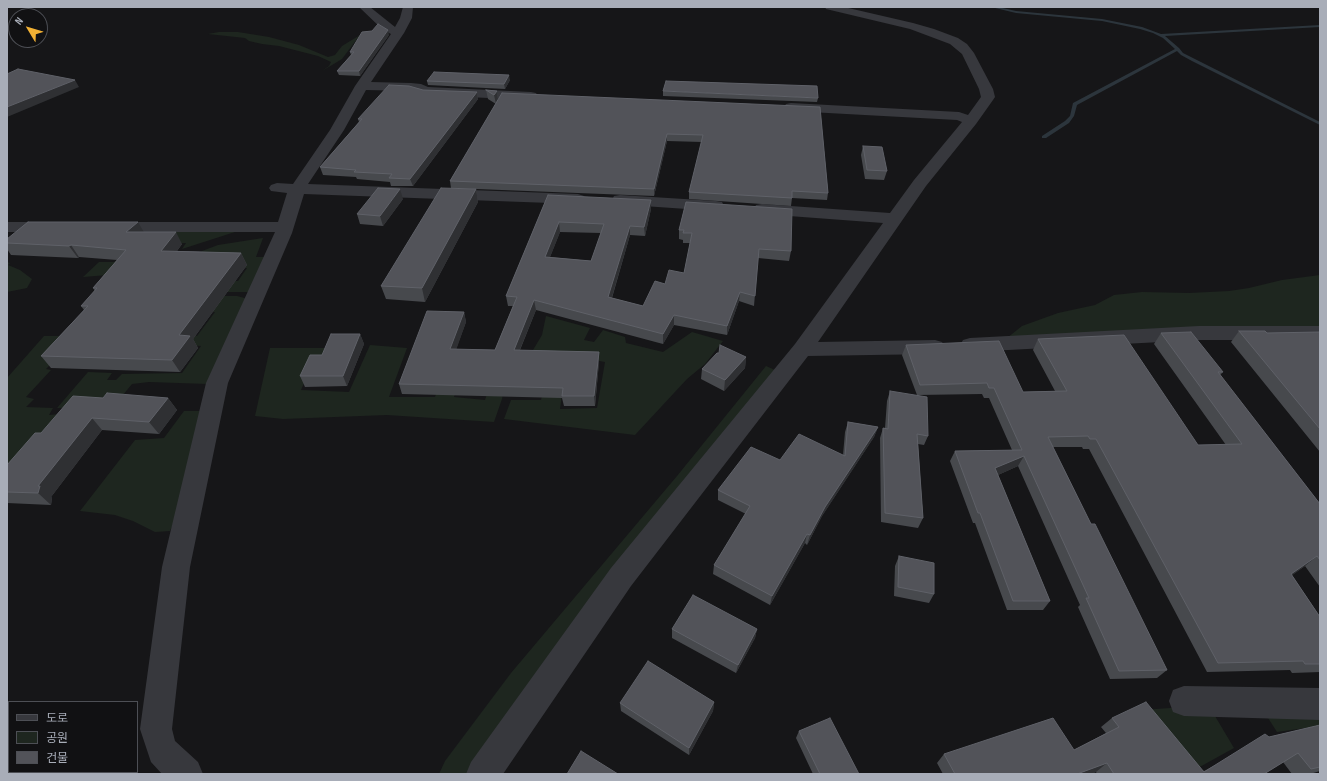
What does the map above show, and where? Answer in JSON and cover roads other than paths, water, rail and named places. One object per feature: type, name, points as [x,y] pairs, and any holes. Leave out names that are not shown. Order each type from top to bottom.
[{"type":"street","points":[[364,7],[387,28],[398,33]]},
{"type":"street","points":[[186,774],[162,751],[156,729],[176,567],[217,383],[239,337],[285,227],[287,189],[337,130],[362,86],[398,33],[406,18],[408,7]]},
{"type":"street","points":[[483,774],[620,577],[802,349],[920,183],[988,98],[976,68],[963,47],[945,36],[830,7]]},
{"type":"street","points":[[362,86],[411,87],[421,88],[425,91],[544,97]]},
{"type":"street","points":[[780,106],[959,116],[971,121]]},
{"type":"street","points":[[287,189],[598,199],[895,219]]},
{"type":"street","points":[[7,227],[63,227]]},
{"type":"street","points":[[95,227],[285,227]]},
{"type":"street","points":[[802,349],[938,346],[1199,333],[1320,333]]},
{"type":"street","points":[[1184,701],[1320,704]]},
{"type":"waterway","points":[[993,7],[1016,12],[1102,20],[1141,28],[1164,37],[1177,49]]},
{"type":"waterway","points":[[1161,35],[1320,26]]},
{"type":"waterway","points":[[1044,137],[1067,122],[1072,116],[1075,104],[1177,49]]},
{"type":"waterway","points":[[1177,49],[1193,60],[1320,124]]}]
